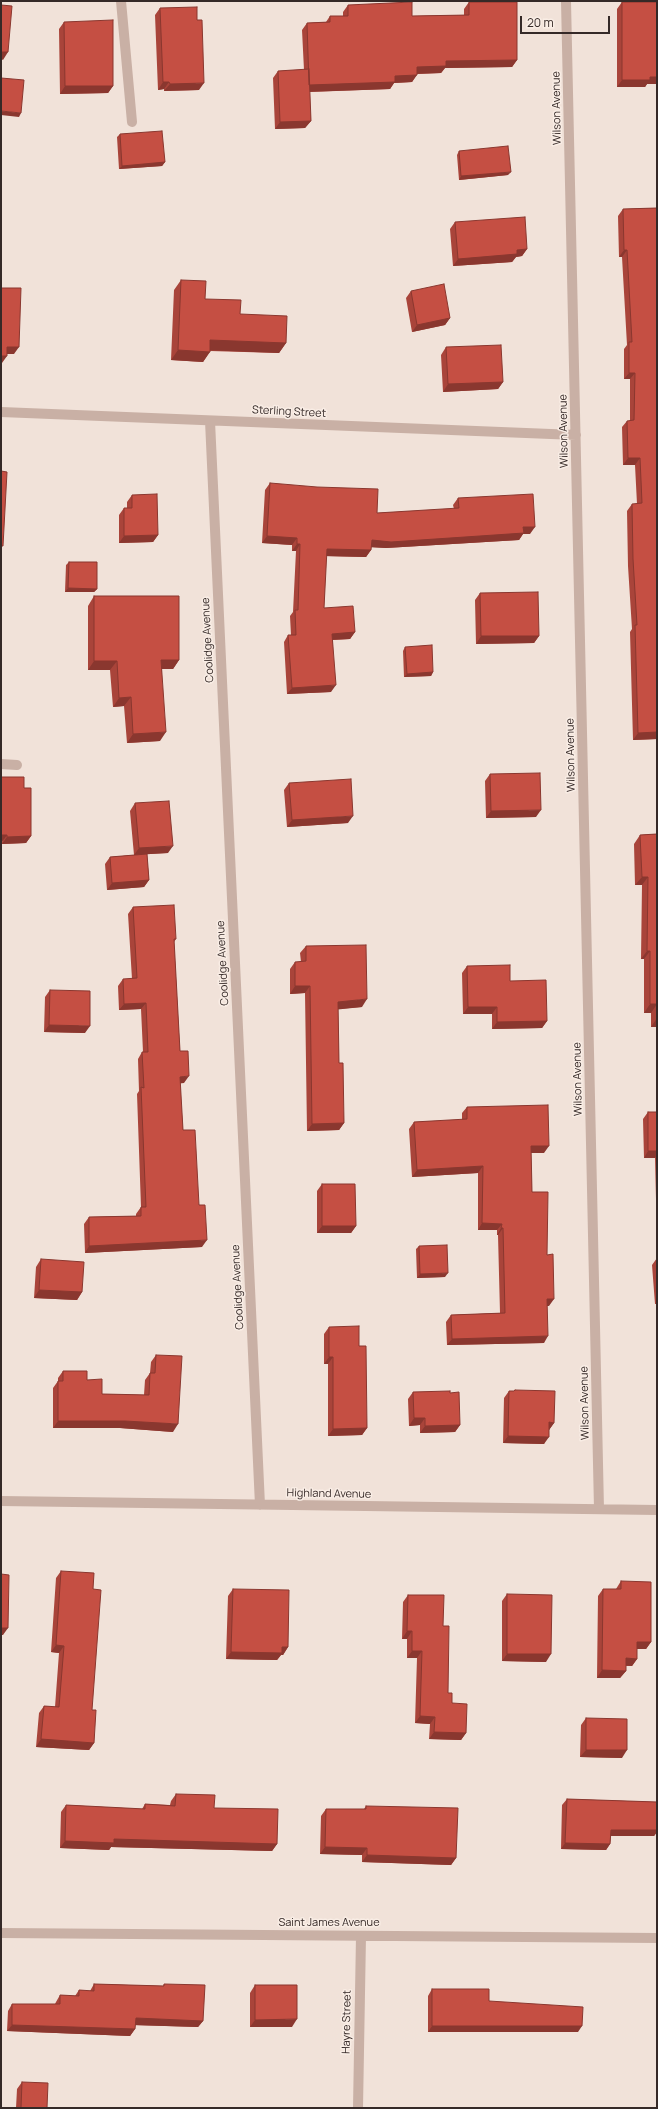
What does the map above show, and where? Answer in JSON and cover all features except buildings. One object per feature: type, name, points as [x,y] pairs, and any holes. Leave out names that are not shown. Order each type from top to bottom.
[{"type":"street","points":[[121,1],[132,122]]},
{"type":"street","name":"Wilson Avenue","points":[[566,1],[599,1509]]},
{"type":"street","name":"Sterling Street","points":[[1,412],[576,435]]},
{"type":"street","name":"Coolidge Avenue","points":[[210,421],[260,1505]]},
{"type":"street","points":[[1,764],[17,765]]},
{"type":"street","name":"Highland Avenue","points":[[1,1501],[657,1510]]},
{"type":"street","name":"Saint James Avenue","points":[[1,1933],[657,1938]]},
{"type":"street","name":"Hayre Street","points":[[358,2108],[361,1936]]}]
